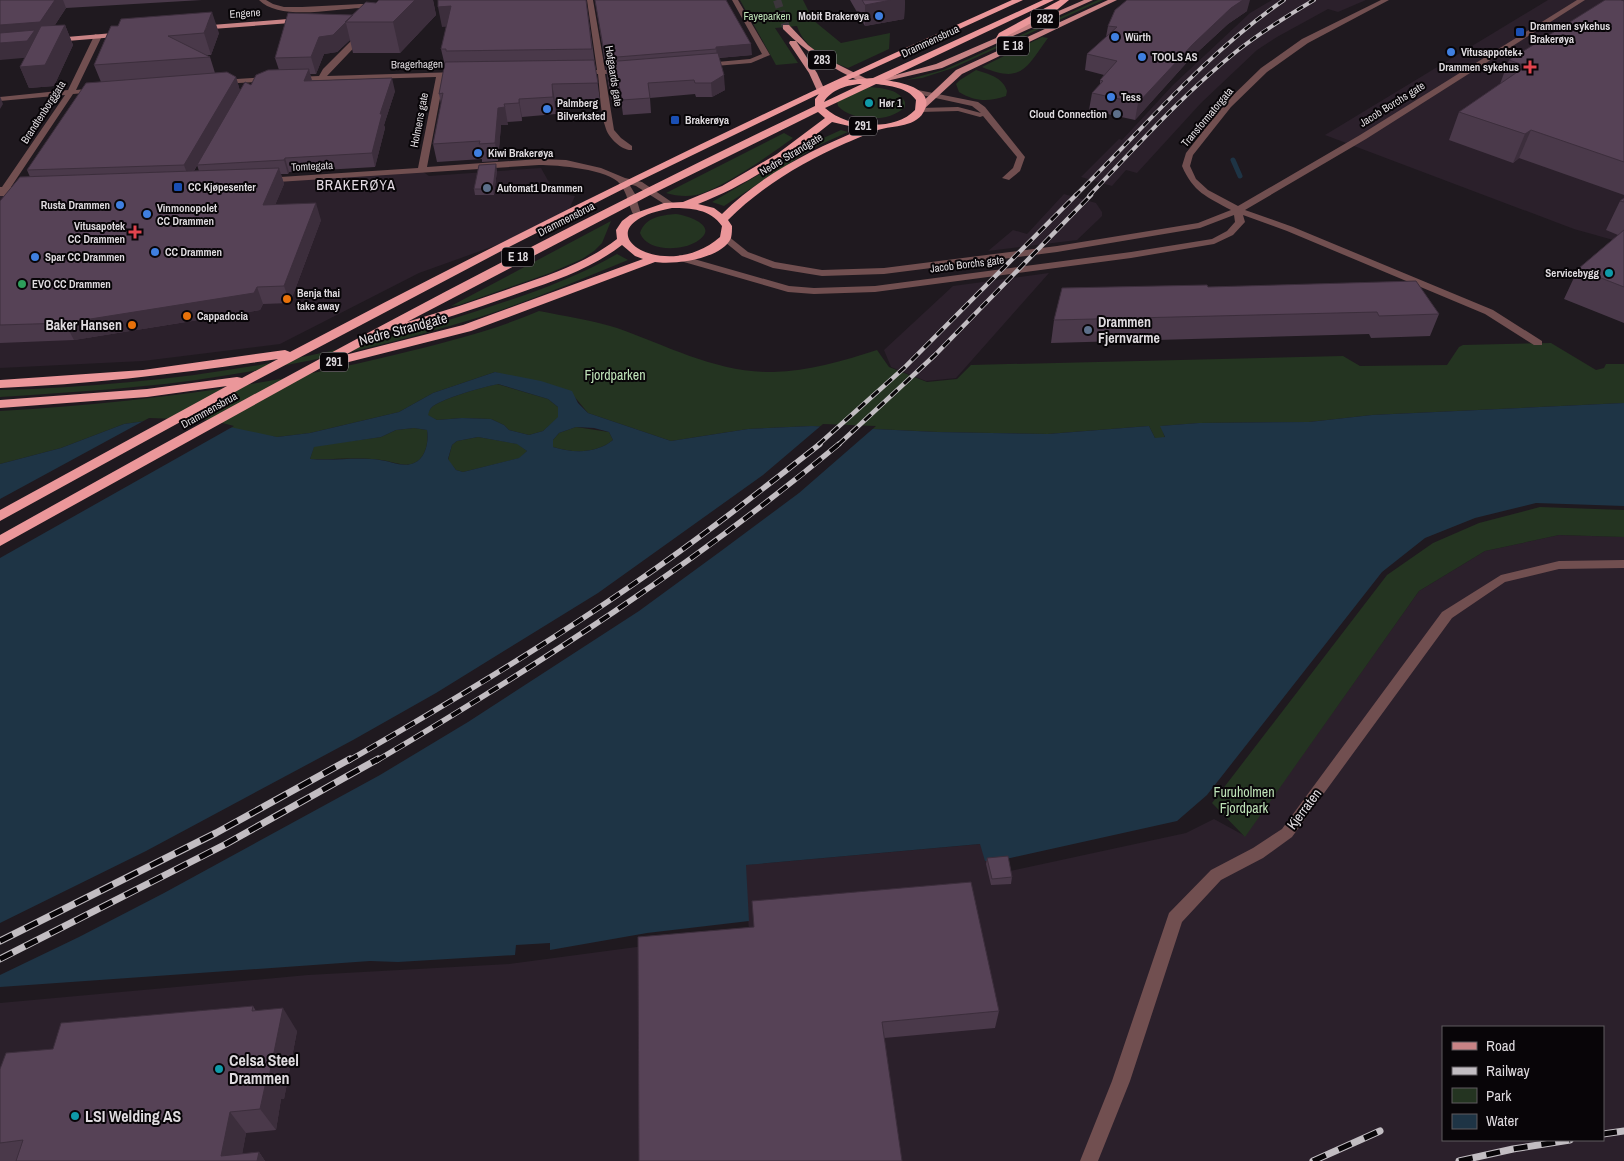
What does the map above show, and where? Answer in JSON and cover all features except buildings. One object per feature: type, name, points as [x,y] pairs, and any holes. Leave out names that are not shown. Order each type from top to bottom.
[{"type":"highway","name":"Drammensbrua","points":[[0,516],[282,361],[558,217],[804,98],[1020,0]]},
{"type":"highway","name":"Drammensbrua","points":[[0,541],[302,373],[518,257],[766,132],[887,74],[1050,0]]},
{"type":"highway","name":"E 18","points":[[1000,38],[1002,34],[1056,7],[1065,0]]},
{"type":"highway","points":[[822,95],[840,84],[878,81],[896,84],[911,90],[920,98],[921,109]]},
{"type":"highway","name":"291","points":[[822,95],[819,103],[820,108],[831,118],[859,126],[881,126],[910,119],[921,109]]},
{"type":"highway","name":"Nedre Strandgate","points":[[684,205],[719,192],[782,154],[831,118]]},
{"type":"highway","name":"Nedre Strandgate","points":[[723,219],[741,200],[814,154],[881,126]]},
{"type":"highway","name":"291","points":[[723,219],[708,209],[684,205],[656,207],[637,214],[624,226],[622,239],[634,251],[655,258],[680,258],[695,256],[710,250],[725,238]]},
{"type":"highway","points":[[723,219],[727,226],[725,238]]},
{"type":"highway","name":"Nedre Strandgate","points":[[0,384],[94,379],[213,366],[286,354],[345,341],[465,309],[518,292],[566,274],[601,256],[622,239]]},
{"type":"highway","name":"Nedre Strandgate","points":[[0,404],[94,398],[210,385],[278,374],[343,360],[466,328],[655,258]]},
{"type":"main road","name":"282","points":[[1000,38],[1090,0]]},
{"type":"main road","name":"E 18","points":[[921,109],[952,77],[964,69],[1114,0]]},
{"type":"main road","name":"Engene","points":[[195,28],[312,19]]},
{"type":"main road","name":"283","points":[[822,95],[813,73],[789,37],[786,27],[806,48],[819,58],[867,81]]},
{"type":"main road","points":[[50,40],[136,33]]},
{"type":"main road","name":"E 18","points":[[878,81],[940,66],[1000,38]]},
{"type":"street","points":[[262,0],[273,7],[385,4],[388,12],[402,0]]},
{"type":"street","name":"Hofgaards gate","points":[[590,0],[610,130],[618,140],[629,148]]},
{"type":"street","points":[[701,65],[751,61],[763,57],[766,53],[735,0]]},
{"type":"street","name":"Transformatorgata","points":[[1238,210],[1205,192],[1192,180],[1186,166],[1189,155],[1228,105],[1264,70],[1305,41],[1386,0]]},
{"type":"street","name":"Jacob Borchs gate","points":[[725,238],[745,254],[785,268],[822,273],[875,271],[1057,249],[1200,225],[1238,210],[1363,137],[1582,0]]},
{"type":"street","points":[[322,78],[326,71],[366,31]]},
{"type":"street","name":"Brandtenborggata","points":[[2,192],[71,92],[98,36]]},
{"type":"street","points":[[574,73],[632,71]]},
{"type":"street","name":"Bragerhagen","points":[[215,82],[469,74]]},
{"type":"street","name":"Holmens gate","points":[[422,171],[440,75]]},
{"type":"street","points":[[247,88],[252,80]]},
{"type":"street","points":[[0,99],[100,90]]},
{"type":"street","points":[[911,90],[975,104],[982,109],[987,118],[1021,158],[1017,169],[1006,178]]},
{"type":"street","points":[[921,109],[958,109],[987,118]]},
{"type":"street","name":"Tomtegata","points":[[254,181],[550,162],[582,165],[622,180],[639,184],[672,205]]},
{"type":"street","points":[[622,180],[631,194],[637,214]]},
{"type":"street","points":[[2,192],[37,189]]},
{"type":"street","points":[[1238,210],[1299,232],[1489,312],[1538,343]]},
{"type":"street","name":"Jacob Borchs gate","points":[[680,258],[788,289],[814,291],[874,289],[1131,255],[1214,241],[1230,233],[1240,222],[1238,210]]},
{"type":"street","name":"Kjerraten","points":[[1089,1161],[1122,1081],[1175,918],[1216,874],[1258,854],[1287,832],[1447,615],[1501,579],[1559,565],[1624,564]]},
{"type":"shaded area","points":[[1272,0],[1366,0],[1338,12],[1328,9],[1257,50],[1201,103],[1137,173],[1126,170],[1112,186],[1081,177],[1119,139],[1122,140],[1173,85],[1250,13]]},
{"type":"shaded area","name":"Drammen sykehus","points":[[1548,0],[1624,0],[1624,243],[1574,229],[1325,135]]},
{"type":"shaded area","points":[[541,168],[555,193],[575,196],[564,221],[419,273],[280,344],[143,361],[0,368],[0,190],[422,171],[429,176]]},
{"type":"shaded area","points":[[1064,194],[1096,203],[1102,212],[1102,216],[1077,240],[988,251],[1013,230],[1027,234]]},
{"type":"shaded area","points":[[1049,273],[956,378],[926,381],[891,367],[884,350],[953,286]]},
{"type":"shaded area","points":[[1559,535],[1624,537],[1624,1161],[0,1161],[0,1003],[308,975],[509,964],[749,932],[745,865],[981,844],[1006,859],[1010,871],[1186,833],[1214,819],[1245,836],[1419,591],[1485,551]]},
{"type":"green space","name":"Fayeparken","points":[[740,0],[803,0],[813,20],[841,43],[890,33],[889,49],[848,68],[818,53],[805,41],[797,26],[775,28],[798,63],[776,65]]},
{"type":"green space","points":[[1098,0],[1103,0],[953,68],[922,78],[906,80],[943,70]]},
{"type":"green space","points":[[1042,37],[1048,38],[1034,58],[1022,70],[1006,74],[982,67]]},
{"type":"green space","points":[[976,70],[999,79],[1005,86],[1006,96],[982,100],[971,98],[959,92],[956,84]]},
{"type":"green space","points":[[866,87],[883,88],[893,91],[902,97],[905,107],[890,116],[862,118],[838,106],[837,101]]},
{"type":"green space","points":[[841,130],[848,132],[815,147],[724,206],[712,202],[819,140]]},
{"type":"green space","points":[[784,133],[793,138],[719,186],[692,196],[666,193]]},
{"type":"green space","points":[[676,214],[689,217],[701,223],[705,232],[703,237],[690,245],[665,248],[650,244],[640,233],[650,220],[660,216]]},
{"type":"green space","points":[[611,221],[602,243],[582,259],[550,273],[459,305],[451,306]]},
{"type":"green space","points":[[617,254],[628,260],[480,317],[384,344],[255,371],[167,384],[0,397],[0,390],[60,388],[180,377],[299,358],[358,345],[416,330],[529,293],[565,280]]},
{"type":"green space","name":"Fjordparken","points":[[539,311],[607,325],[693,357],[732,368],[752,371],[773,372],[813,368],[877,350],[889,367],[927,382],[957,379],[971,365],[1343,356],[1360,366],[1447,365],[1459,347],[1463,345],[1551,343],[1596,370],[1604,368],[1606,364],[1624,364],[1624,403],[1372,415],[1309,422],[1199,423],[1161,426],[1165,438],[1155,438],[1149,426],[1048,434],[937,432],[812,426],[748,429],[671,441],[588,413],[573,395],[495,372],[433,393],[399,412],[310,433],[277,437],[145,421],[124,424],[61,448],[0,464],[0,411],[149,398],[247,385],[296,376],[449,341],[504,325]]},
{"type":"green space","points":[[497,384],[548,399],[558,407],[558,418],[543,431],[529,435],[509,430],[504,425],[491,419],[462,418],[437,420],[427,415],[431,408],[443,401]]},
{"type":"green space","points":[[576,427],[609,432],[613,440],[599,448],[584,451],[553,447],[553,440],[559,433]]},
{"type":"green space","points":[[414,428],[427,430],[428,439],[426,449],[418,461],[408,465],[368,459],[310,459],[314,446],[381,437],[396,430]]},
{"type":"green space","points":[[478,437],[518,444],[527,451],[520,458],[463,472],[456,470],[448,460],[452,445],[457,441]]},
{"type":"green space","name":"Furuholmen Fjordpark","points":[[1540,507],[1624,510],[1624,537],[1559,535],[1485,551],[1419,591],[1245,837],[1212,803],[1387,575],[1433,543],[1479,523]]},
{"type":"water","points":[[495,372],[541,381],[572,391],[578,403],[588,413],[671,441],[748,429],[812,426],[937,432],[1048,434],[1149,426],[1155,438],[1165,437],[1160,426],[1199,423],[1309,422],[1372,415],[1624,403],[1624,506],[1536,503],[1475,518],[1425,538],[1382,572],[1207,795],[1177,821],[1006,859],[985,861],[980,844],[746,865],[749,921],[647,933],[550,950],[550,943],[516,945],[515,955],[398,962],[370,961],[0,987],[0,464],[61,448],[124,424],[145,421],[211,423],[277,437],[310,433],[399,412],[433,393]],"holes":[[[498,384],[548,399],[558,407],[558,417],[543,431],[529,435],[509,430],[504,425],[491,419],[462,418],[437,420],[428,415],[431,408],[462,394]],[[576,427],[594,428],[609,432],[613,440],[606,445],[592,450],[568,450],[553,447],[553,440],[559,433]],[[414,428],[427,430],[426,449],[418,461],[406,465],[371,459],[310,459],[314,447],[381,437],[396,430]],[[478,437],[517,444],[527,451],[519,458],[463,472],[456,470],[448,459],[452,445],[457,441]]]},
{"type":"pier","points":[[149,418],[211,420],[234,426],[0,558],[0,499]]},
{"type":"pier","points":[[823,424],[876,426],[799,493],[639,611],[468,722],[380,775],[164,893],[0,975],[0,923],[146,851],[353,740],[436,693],[598,593],[763,475]]},
{"type":"waterway","points":[[1233,160],[1240,176]]},
{"type":"tunnel","points":[[777,0],[786,27]]},
{"type":"railway","points":[[1075,196],[1227,44],[1284,0]]},
{"type":"railway","points":[[1089,196],[1161,121],[1217,68],[1255,37],[1314,0]]},
{"type":"railway","points":[[818,445],[904,368],[1076,195]]},
{"type":"railway","points":[[838,445],[935,355],[1091,195]]},
{"type":"railway","points":[[348,761],[494,675],[600,607],[706,532],[820,444]]},
{"type":"railway","points":[[376,761],[496,688],[614,612],[729,531],[839,444]]},
{"type":"railway","points":[[0,941],[216,833],[350,759]]},
{"type":"railway","points":[[0,959],[226,844],[378,759]]},
{"type":"railway","points":[[1313,1161],[1380,1131]]},
{"type":"railway","points":[[1604,1134],[1624,1131]]},
{"type":"railway","points":[[1459,1161],[1513,1149],[1564,1141]]},
{"type":"place","name":"Mobit Brakerøya","points":[[879,16]]},
{"type":"place","name":"Drammen sykehus Brakerøya","points":[[1520,32]]},
{"type":"place","name":"Würth","points":[[1115,37]]},
{"type":"place","name":"Vitusappotek+","points":[[1451,52]]},
{"type":"place","name":"TOOLS AS","points":[[1142,57]]},
{"type":"place","name":"Drammen sykehus","points":[[1530,67]]},
{"type":"place","name":"Tess","points":[[1111,97]]},
{"type":"place","name":"Hør 1","points":[[869,103]]},
{"type":"place","name":"Palmberg Bilverksted","points":[[547,109]]},
{"type":"place","name":"Cloud Connection","points":[[1117,114]]},
{"type":"place","name":"Brakerøya","points":[[675,120]]},
{"type":"place","name":"Kiwi Brakerøya","points":[[478,153]]},
{"type":"place","name":"CC Kjøpesenter","points":[[178,187]]},
{"type":"place","name":"Automat1 Drammen","points":[[487,188]]},
{"type":"place","name":"Rusta Drammen","points":[[120,205]]},
{"type":"place","name":"Vinmonopolet CC Drammen","points":[[147,214]]},
{"type":"place","name":"Vitusapotek CC Drammen","points":[[135,232]]},
{"type":"place","name":"CC Drammen","points":[[155,252]]},
{"type":"place","name":"Spar CC Drammen","points":[[35,257]]},
{"type":"place","name":"Servicebygg","points":[[1609,273]]},
{"type":"place","name":"EVO CC Drammen","points":[[22,284]]},
{"type":"place","name":"Benja thai take away","points":[[287,299]]},
{"type":"place","name":"Cappadocia","points":[[187,316]]},
{"type":"place","name":"Baker Hansen","points":[[132,325]]},
{"type":"place","name":"Drammen Fjernvarme","points":[[1088,330]]},
{"type":"place","name":"Celsa Steel Drammen","points":[[219,1069]]},
{"type":"place","name":"LSI Welding AS","points":[[75,1116]]},
{"type":"district","name":"BRAKERØYA","points":[[356,185]]}]
